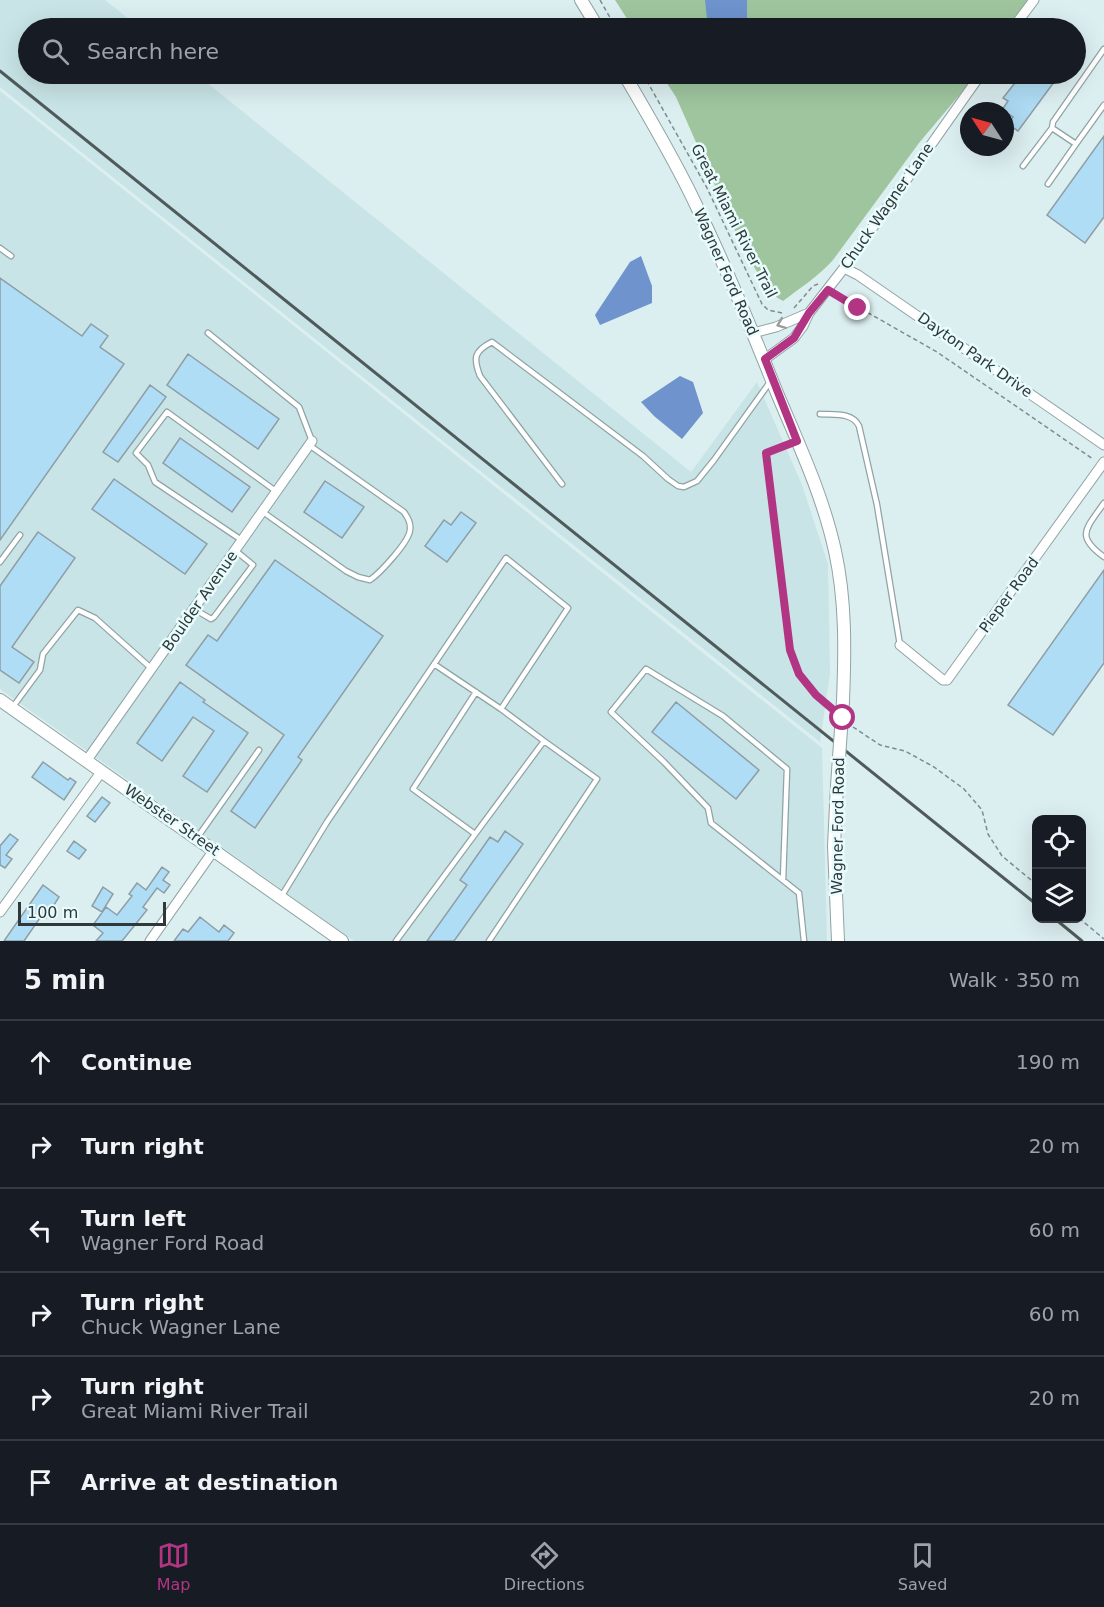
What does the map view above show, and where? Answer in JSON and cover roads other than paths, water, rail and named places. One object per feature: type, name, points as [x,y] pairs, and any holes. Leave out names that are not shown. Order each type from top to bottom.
[{"type":"main road","points":[[581,0],[592,18]]},
{"type":"main road","name":"Wagner Ford Road","points":[[630,84],[695,203],[722,259],[765,359],[826,516],[841,583],[845,631],[839,706],[834,846],[838,941]]},
{"type":"main road","name":"Webster Street","points":[[0,700],[280,897],[327,937],[342,941]]},
{"type":"street","points":[[1020,18],[1034,0]]},
{"type":"street","name":"Chuck Wagner Lane","points":[[765,359],[794,338],[809,313],[844,268],[974,84]]},
{"type":"street","name":"Dayton Park Drive","points":[[844,268],[858,275],[1104,445]]},
{"type":"street","points":[[753,333],[776,327],[809,313]]},
{"type":"street","name":"Boulder Avenue","points":[[87,760],[311,443]]},
{"type":"street","name":"Pieper Road","points":[[900,645],[943,680],[947,680],[1103,463]]},
{"type":"street","points":[[0,912],[102,771]]},
{"type":"street","points":[[150,941],[214,850]]},
{"type":"lane","points":[[1086,75],[1104,49]]},
{"type":"lane","points":[[1023,166],[1052,128],[1053,122],[1080,84]]},
{"type":"lane","points":[[1048,184],[1104,105]]},
{"type":"lane","points":[[1052,128],[1076,144]]},
{"type":"lane","points":[[0,248],[11,256]]},
{"type":"lane","points":[[208,333],[299,407],[311,443],[404,512],[410,522],[410,534],[381,572],[370,580],[346,571],[263,513]]},
{"type":"lane","points":[[562,484],[480,376],[476,360],[477,352],[483,346],[492,342],[643,456],[668,479],[684,487],[697,481],[772,380]]},
{"type":"lane","points":[[243,541],[156,482],[148,465],[136,453],[167,412],[277,492]]},
{"type":"lane","points":[[820,414],[844,415],[856,421],[859,426],[877,505],[900,645]]},
{"type":"lane","points":[[1104,503],[1086,533],[1086,540],[1104,557]]},
{"type":"lane","points":[[0,562],[20,535]]},
{"type":"lane","points":[[194,609],[211,619],[214,617],[253,566],[236,551]]},
{"type":"lane","points":[[280,897],[327,822],[506,558],[568,608],[501,710]]},
{"type":"lane","points":[[12,708],[40,670],[43,654],[78,610],[95,618],[152,669]]},
{"type":"lane","points":[[434,664],[597,779],[489,941]]},
{"type":"lane","points":[[783,880],[787,770],[723,716],[646,669],[611,712],[708,808],[711,823],[799,893],[804,941]]},
{"type":"lane","points":[[475,834],[413,789],[476,692]]},
{"type":"lane","points":[[396,941],[544,741]]},
{"type":"lane","points":[[197,838],[259,750]]},
{"type":"water","points":[[705,0],[747,0],[747,18],[707,18]]},
{"type":"water","points":[[641,256],[652,286],[652,303],[600,325],[595,315],[630,262]]},
{"type":"water","points":[[680,376],[693,382],[703,413],[682,439],[641,402]]},
{"type":"railway","points":[[0,71],[1032,901]]},
{"type":"railway","points":[[1060,923],[1082,941]]}]
